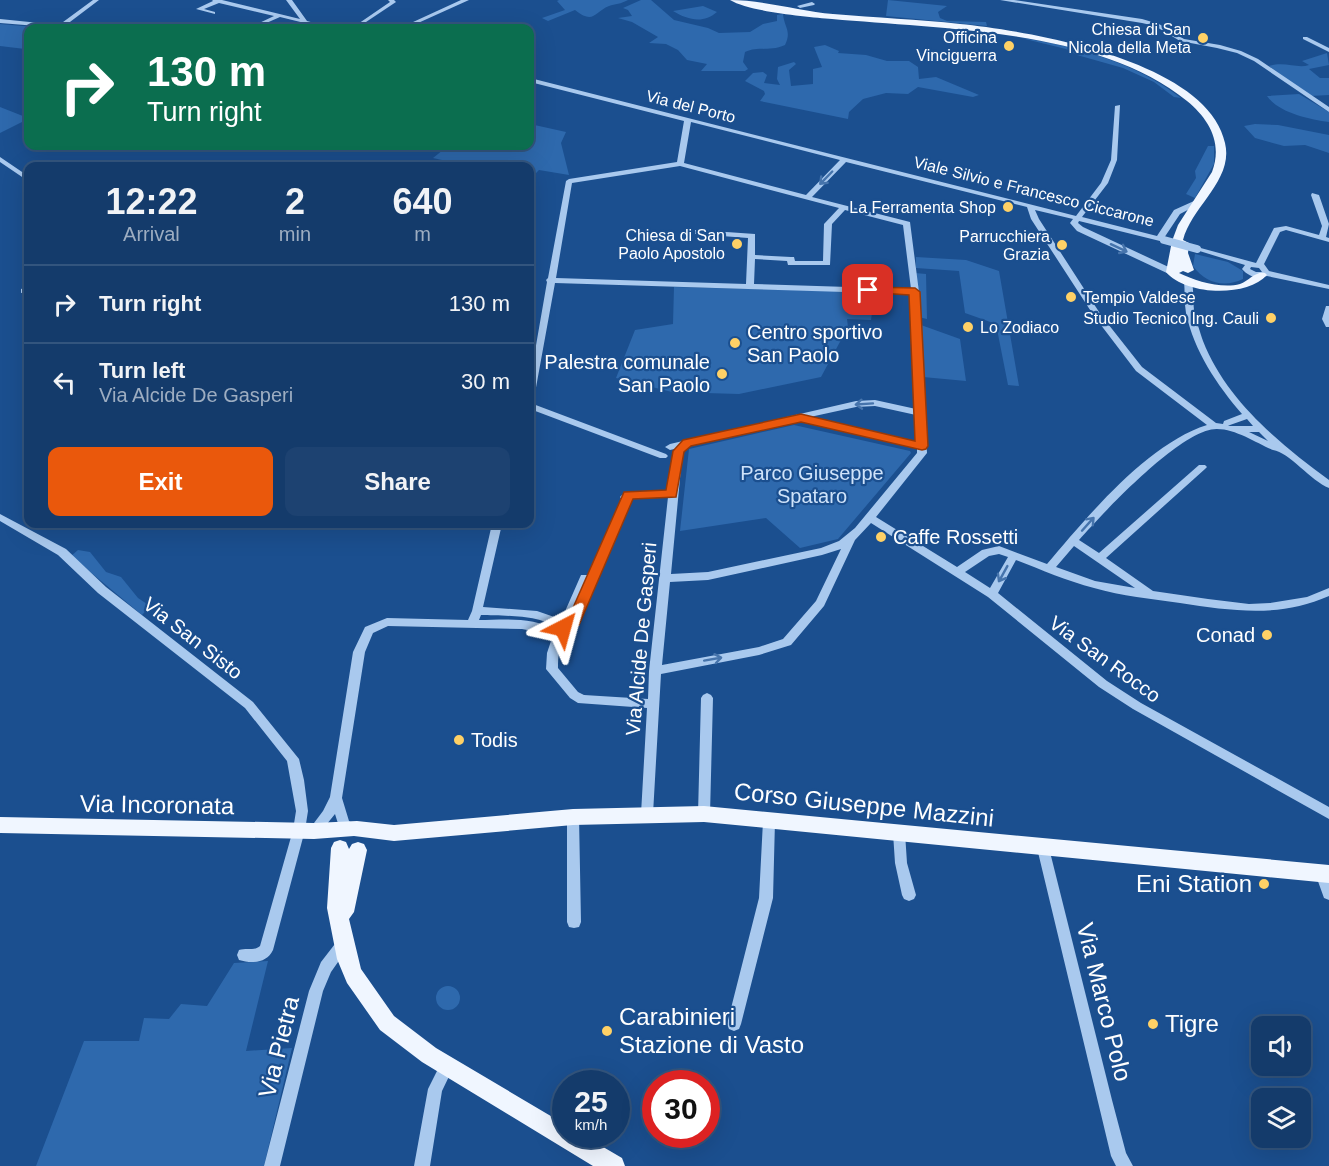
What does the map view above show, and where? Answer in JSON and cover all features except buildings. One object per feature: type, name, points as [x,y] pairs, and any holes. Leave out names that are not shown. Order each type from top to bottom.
[{"type":"main road","points":[[734,0],[776,10],[961,26],[1038,39],[1104,56],[1158,77],[1200,107],[1212,122],[1220,138],[1222,153],[1220,166],[1179,234],[1174,273],[1190,276],[1214,286],[1235,289],[1250,283],[1256,269]]},
{"type":"main road","points":[[761,0],[800,6],[814,4],[880,20]]},
{"type":"main road","points":[[800,16],[822,21],[880,20],[965,24],[1048,37],[1135,62],[1187,90],[1205,105],[1218,122],[1226,138],[1229,153],[1226,167],[1187,234],[1183,253],[1190,276]]},
{"type":"main road","name":"Corso Giuseppe Mazzini","points":[[351,841],[394,833],[573,817],[704,814],[1043,848],[1326,873]]},
{"type":"main road","name":"Via Incoronata","points":[[0,825],[307,831],[351,841]]},
{"type":"main road","points":[[351,841],[349,886],[342,942],[354,976],[387,1023],[429,1055],[614,1166]]},
{"type":"street","points":[[65,24],[96,0]]},
{"type":"street","points":[[213,14],[200,9],[217,0],[313,24]]},
{"type":"street","points":[[289,0],[305,22]]},
{"type":"street","points":[[360,24],[393,2],[391,0]]},
{"type":"street","points":[[412,24],[465,0]]},
{"type":"street","points":[[1003,0],[1142,21],[1157,25],[1178,38],[1232,50],[1256,60],[1329,110]]},
{"type":"street","points":[[259,24],[278,15]]},
{"type":"street","points":[[0,21],[26,24]]},
{"type":"street","points":[[1305,38],[1329,50]]},
{"type":"street","name":"Via del Porto","points":[[534,81],[845,159]]},
{"type":"street","points":[[1118,106],[1112,168],[1104,183],[1074,223],[1080,229],[1174,273],[1187,293],[1197,335],[1209,364],[1246,416],[1284,451],[1329,485]]},
{"type":"street","points":[[680,164],[688,119]]},
{"type":"street","points":[[0,159],[24,176]]},
{"type":"street","points":[[808,197],[845,159]]},
{"type":"street","name":"Viale Silvio e Francesco Ciccarone","points":[[845,159],[1162,239],[1256,269],[1329,287]]},
{"type":"street","points":[[534,364],[569,181],[680,164],[907,224],[915,292],[922,453],[870,518],[850,539],[814,612],[787,642],[759,651],[655,671]]},
{"type":"street","points":[[1256,269],[1278,230],[1286,228],[1325,239],[1326,226],[1315,195]]},
{"type":"street","points":[[1162,239],[1177,212],[1197,203]]},
{"type":"street","points":[[758,257],[791,259],[791,263],[827,263],[828,224],[844,207]]},
{"type":"street","points":[[1030,207],[1035,219],[1098,316],[1139,369],[1213,425]]},
{"type":"street","points":[[698,232],[752,236],[750,286]]},
{"type":"street","points":[[1187,293],[1190,276]]},
{"type":"street","points":[[550,280],[915,292]]},
{"type":"street","points":[[1187,293],[1196,287],[1214,286]]},
{"type":"street","points":[[1329,308],[1326,322],[1329,325]]},
{"type":"street","points":[[534,406],[647,450],[671,455],[687,443],[866,403],[921,413]]},
{"type":"street","points":[[1231,426],[1246,416]]},
{"type":"street","points":[[801,418],[922,446]]},
{"type":"street","points":[[1049,568],[1103,506],[1173,445],[1213,425],[1260,429]]},
{"type":"street","points":[[1231,426],[1284,451]]},
{"type":"street","name":"Via Alcide De Gasperi","points":[[647,814],[652,704],[672,494],[671,455]]},
{"type":"street","points":[[1100,558],[1202,467]]},
{"type":"street","points":[[477,611],[538,616],[562,626],[574,621],[584,590],[627,496],[672,494]]},
{"type":"street","name":"Via San Sisto","points":[[0,517],[62,552],[102,590],[249,705],[293,759],[307,831]]},
{"type":"street","name":"Via San Rocco","points":[[870,518],[992,594],[1103,684],[1137,706],[1329,813]]},
{"type":"street","points":[[472,623],[477,611],[496,528]]},
{"type":"street","points":[[665,578],[708,576],[822,551],[850,539]]},
{"type":"street","points":[[1073,541],[1152,595]]},
{"type":"street","points":[[956,573],[993,550],[1014,555],[1101,586],[1222,605],[1263,608],[1301,603],[1329,592]]},
{"type":"street","points":[[992,594],[1014,555]]},
{"type":"street","points":[[244,955],[260,955],[266,950],[307,831],[323,823],[336,797],[358,652],[369,630],[387,622],[533,626],[552,633],[557,641]]},
{"type":"street","points":[[562,626],[552,669],[574,695],[582,700],[652,704]]},
{"type":"street","points":[[704,814],[707,698]]},
{"type":"street","points":[[336,797],[351,841]]},
{"type":"street","points":[[573,817],[574,922]]},
{"type":"street","points":[[734,1024],[766,898],[769,821]]},
{"type":"street","points":[[899,833],[901,863],[909,895]]},
{"type":"street","name":"Via Marco Polo","points":[[1043,848],[1104,1100],[1119,1156],[1125,1166]]},
{"type":"street","points":[[1326,873],[1329,894]]},
{"type":"street","name":"Via Pietra","points":[[272,1166],[316,991],[326,967],[342,942]]},
{"type":"street","points":[[422,1166],[435,1089],[447,1066]]},
{"type":"green space","points":[[628,0],[609,6],[590,17],[575,10],[548,21],[542,18],[565,10],[557,1]]},
{"type":"green space","points":[[641,0],[651,0],[674,20],[719,33],[750,32],[763,24],[777,21],[777,15],[783,14],[788,32],[787,40],[785,45],[779,47],[745,52],[743,62],[748,69],[745,71],[701,71],[707,64],[687,60],[678,50],[666,44],[649,43],[658,37],[632,22],[618,18],[632,16],[628,10],[623,8]]},
{"type":"green space","points":[[888,0],[947,6],[938,12],[940,18],[947,21],[986,22],[987,26],[886,16]]},
{"type":"green space","points":[[703,6],[717,12],[706,18],[695,19],[684,17],[673,11]]},
{"type":"green space","points":[[0,24],[24,26],[24,49],[0,46]]},
{"type":"green space","points":[[1021,38],[1084,51],[1105,58],[1145,75],[1181,98],[1174,97],[1154,82],[1123,68],[1077,55],[1066,49]]},
{"type":"green space","points":[[825,45],[839,51],[838,53],[866,55],[887,61],[909,61],[918,67],[919,79],[936,77],[979,95],[973,97],[918,87],[908,94],[886,93],[863,99],[849,112],[848,119],[760,101],[765,94],[764,91],[745,81],[753,73],[763,72],[767,75],[764,83],[780,85],[777,79],[778,67],[794,62],[796,64],[789,70],[791,86],[813,84],[813,69],[822,67],[814,47]]},
{"type":"green space","points":[[1327,53],[1329,65],[1309,69],[1320,78],[1329,78],[1329,95],[1310,96],[1269,66],[1309,65],[1302,61]]},
{"type":"green space","points":[[1299,94],[1329,112],[1329,122],[1287,111],[1267,96]]},
{"type":"green space","points":[[0,107],[24,116],[24,121],[0,133]]},
{"type":"green space","points":[[534,125],[566,132],[561,143],[569,175],[539,170],[534,175],[534,162],[451,162],[433,158],[443,150],[534,150]]},
{"type":"green space","points":[[1278,125],[1329,135],[1329,153],[1305,145],[1284,146],[1255,138],[1244,126]]},
{"type":"green space","points":[[1208,146],[1214,146],[1214,164],[1195,198],[1186,194],[1196,178],[1195,171]]},
{"type":"green space","points":[[1195,254],[1228,262],[1243,271],[1243,279],[1229,283],[1209,280],[1193,266]]},
{"type":"green space","points":[[916,257],[966,260],[999,271],[1019,386],[1008,385],[996,324],[965,313],[959,271],[916,268]]},
{"type":"green space","points":[[915,273],[926,274],[927,319],[918,317]]},
{"type":"green space","name":"Centro sportivo San Paolo","points":[[674,287],[875,292],[871,320],[847,319],[848,327],[821,377],[739,394],[672,392],[616,378],[635,330],[673,324]]},
{"type":"green space","points":[[921,325],[960,339],[966,381],[923,377]]},
{"type":"green space","name":"Parco Giuseppe Spataro","points":[[794,425],[911,453],[838,539],[800,548],[766,518],[680,531],[689,449]]},
{"type":"green space","points":[[78,550],[90,552],[106,572],[121,577],[138,598],[150,606],[142,615],[71,556]]},
{"type":"green space","points":[[268,961],[246,1051],[292,1048],[264,1166],[36,1166],[84,1041],[139,1041],[144,1018],[169,1019],[181,1004],[207,1006],[234,963]]},
{"type":"green space","points":[[448,986],[453,987],[459,993],[459,1003],[453,1009],[448,1010],[443,1009],[437,1003],[436,998],[437,993],[443,987]]},
{"type":"place","name":"Chiesa di San Nicola della Meta","points":[[1203,38]]},
{"type":"place","name":"Officina Vinciguerra","points":[[1009,46]]},
{"type":"place","name":"La Ferramenta Shop","points":[[1008,207]]},
{"type":"place","name":"Chiesa di San Paolo Apostolo","points":[[737,244]]},
{"type":"place","name":"Parrucchiera Grazia","points":[[1062,245]]},
{"type":"place","name":"Tempio Valdese","points":[[1071,297]]},
{"type":"place","name":"Studio Tecnico Ing. Cauli","points":[[1271,318]]},
{"type":"place","name":"Lo Zodiaco","points":[[968,327]]},
{"type":"place","name":"Centro sportivo San Paolo","points":[[735,343]]},
{"type":"place","name":"Palestra comunale San Paolo","points":[[722,374]]},
{"type":"place","name":"Caffe Rossetti","points":[[881,537]]},
{"type":"place","name":"Conad","points":[[1267,635]]},
{"type":"place","name":"Todis","points":[[459,740]]},
{"type":"place","name":"Eni Station","points":[[1264,884]]},
{"type":"place","name":"Tigre","points":[[1153,1024]]},
{"type":"place","name":"Carabinieri Stazione di Vasto","points":[[607,1031]]},
{"type":"route","points":[[563,628],[574,621],[629,495],[672,494],[677,457],[681,447],[687,443],[801,418],[922,446],[915,292],[868,290]]}]
